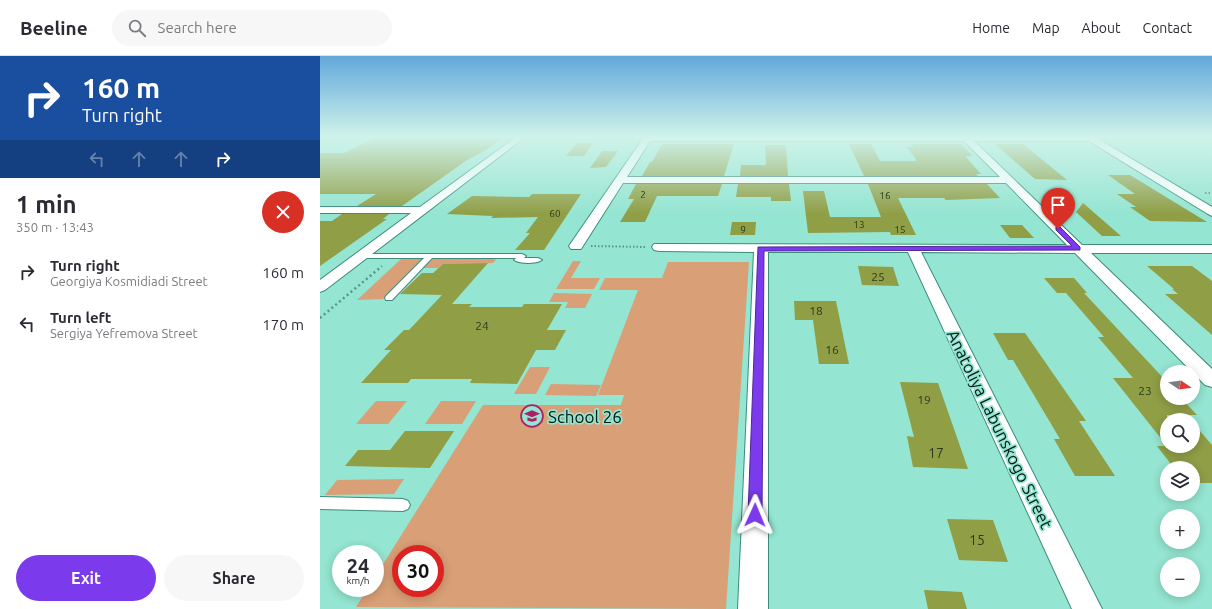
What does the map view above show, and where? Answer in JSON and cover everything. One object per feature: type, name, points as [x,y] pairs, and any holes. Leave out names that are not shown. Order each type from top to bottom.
[{"type":"street","points":[[320,287],[486,163]]},
{"type":"street","points":[[576,246],[631,163]]},
{"type":"street","points":[[991,163],[1212,380]]},
{"type":"street","points":[[1132,163],[1212,212]]},
{"type":"street","points":[[620,180],[1009,180]]},
{"type":"street","points":[[320,210],[422,210]]},
{"type":"street","points":[[659,247],[1212,249]]},
{"type":"street","points":[[753,609],[761,248]]},
{"type":"street","name":"Anatoliya Labunskogo Street","points":[[913,249],[1087,609]]},
{"type":"lane","points":[[362,256],[522,256],[518,260],[538,260]]},
{"type":"lane","points":[[389,298],[430,256]]},
{"type":"lane","points":[[320,503],[403,505]]},
{"type":"path","points":[[576,246],[659,247]]},
{"type":"path","points":[[320,318],[394,256]]},
{"type":"shaded area","points":[[434,258],[497,258],[493,263],[443,264],[438,268],[422,268]]},
{"type":"shaded area","points":[[401,259],[425,259],[383,299],[357,300]]},
{"type":"shaded area","points":[[573,261],[581,261],[571,278],[600,278],[594,289],[556,289]]},
{"type":"shaded area","points":[[668,262],[749,262],[726,609],[356,607],[362,597],[384,597],[384,563],[392,550],[392,597],[444,597],[444,545],[395,545],[483,405],[621,405],[624,395],[598,395],[638,290],[599,290],[605,278],[662,278]]},
{"type":"shaded area","points":[[554,293],[592,294],[585,308],[565,308],[568,302],[549,302]]},
{"type":"shaded area","points":[[530,367],[550,367],[536,394],[514,394]]},
{"type":"shaded area","points":[[551,384],[601,385],[596,396],[545,395]]},
{"type":"shaded area","points":[[376,401],[407,401],[388,424],[356,424]]},
{"type":"shaded area","points":[[441,401],[476,401],[462,424],[425,424]]},
{"type":"shaded area","points":[[404,479],[394,494],[325,495],[337,480]]},
{"type":"building","points":[[320,163],[463,163],[402,206],[357,206],[376,194],[320,194]]},
{"type":"building","points":[[594,163],[609,163],[606,167],[590,168]]},
{"type":"building","points":[[650,163],[728,163],[724,176],[642,176]]},
{"type":"building","points":[[766,163],[787,163],[788,176],[740,176],[741,165],[766,165]]},
{"type":"building","points":[[858,163],[971,163],[981,174],[976,174],[978,176],[864,176]]},
{"type":"building","points":[[1016,163],[1046,163],[1067,180],[1035,179]]},
{"type":"building","points":[[1108,175],[1130,175],[1207,222],[1150,221],[1130,207],[1136,207],[1117,194],[1135,194]]},
{"type":"building","points":[[636,184],[722,184],[718,196],[657,196],[645,222],[620,222],[634,199],[628,199]]},
{"type":"building","points":[[738,184],[789,184],[791,201],[771,201],[771,197],[736,197]]},
{"type":"building","points":[[868,184],[987,184],[1000,198],[946,200],[944,198],[898,198],[916,235],[891,235],[890,232],[808,233],[803,191],[824,191],[830,217],[881,217]]},
{"type":"building","points":[[532,194],[581,194],[544,250],[515,250],[530,233],[526,233],[538,217],[491,218],[493,216],[447,214],[472,196],[529,197]]},
{"type":"building","points":[[1083,203],[1121,236],[1102,236],[1076,212]]},
{"type":"building","points":[[342,214],[389,214],[383,219],[387,219],[320,266],[320,221],[332,221]]},
{"type":"building","points":[[732,222],[756,222],[755,235],[730,235]]},
{"type":"building","points":[[1000,225],[1022,225],[1034,238],[1010,238]]},
{"type":"building","points":[[488,263],[452,304],[472,304],[469,307],[522,307],[524,304],[562,304],[547,330],[566,330],[555,350],[536,350],[517,384],[470,383],[472,379],[411,379],[408,383],[361,383],[391,350],[384,350],[404,330],[409,330],[442,295],[400,294],[422,273],[433,273],[443,264]]},
{"type":"building","points":[[858,266],[893,267],[899,286],[862,285]]},
{"type":"building","points":[[1147,266],[1192,266],[1212,281],[1212,335],[1165,294],[1178,294]]},
{"type":"building","points":[[1044,278],[1074,278],[1087,293],[1084,293],[1160,374],[1160,405],[1188,405],[1195,413],[1160,413],[1160,437],[1113,378],[1133,378],[1098,337],[1104,337],[1066,293],[1057,293]]},
{"type":"building","points":[[794,301],[836,301],[849,364],[819,364],[813,320],[795,320]]},
{"type":"building","points":[[993,333],[1025,333],[1086,421],[1079,421],[1115,476],[1075,476],[1054,439],[1060,439],[1013,360],[1008,360]]},
{"type":"building","points":[[900,382],[938,383],[968,469],[913,467],[907,436],[914,437]]},
{"type":"building","points":[[405,431],[454,431],[430,468],[345,466],[358,450],[390,450]]},
{"type":"building","points":[[1200,431],[1212,445],[1212,483],[1200,483],[1200,461],[1169,461],[1162,453],[1200,453]]},
{"type":"building","points":[[947,519],[993,520],[1008,562],[959,560]]},
{"type":"building","points":[[924,590],[962,592],[967,609],[928,609]]},
{"type":"place","name":"School 26","points":[[532,416]]},
{"type":"route","points":[[755,515],[761,248],[1078,248],[1058,229]]}]
